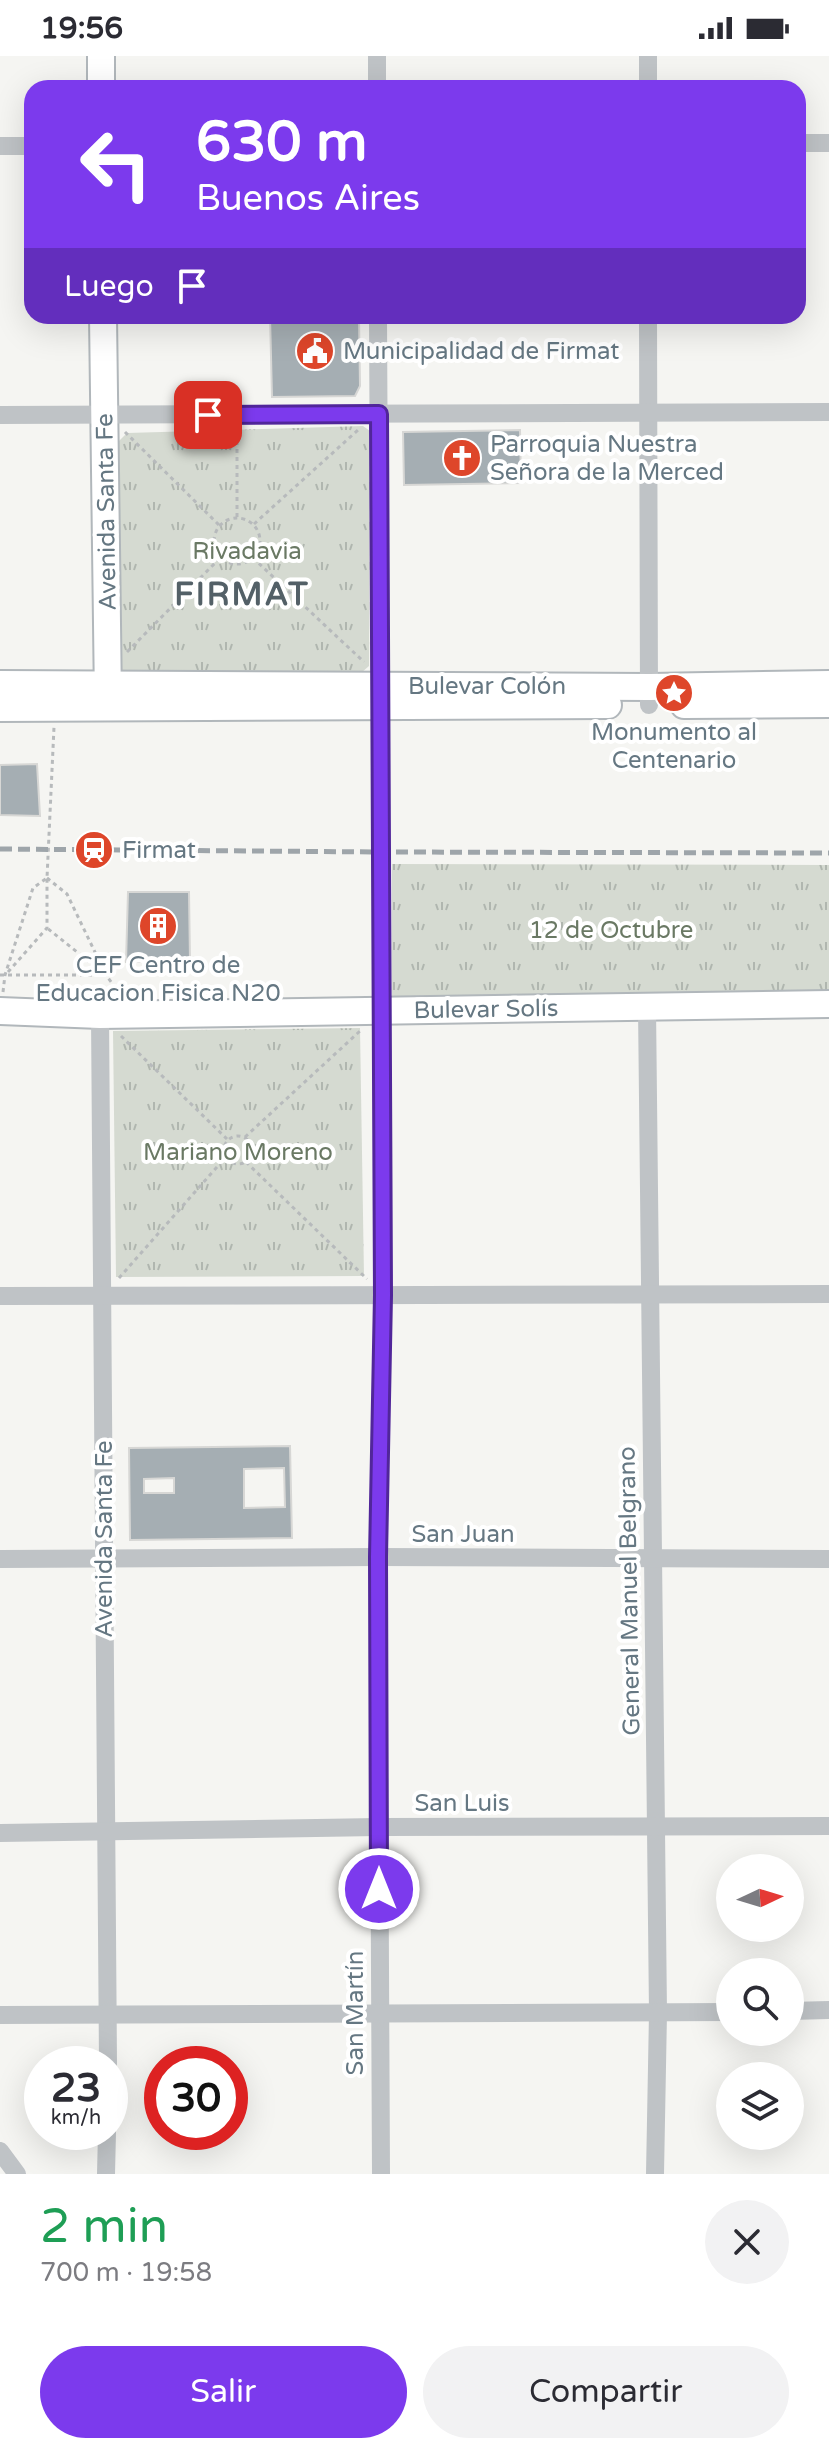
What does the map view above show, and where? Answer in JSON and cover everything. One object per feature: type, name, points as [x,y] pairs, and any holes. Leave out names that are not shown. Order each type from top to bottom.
[{"type":"street","points":[[101,56],[101,80]]},
{"type":"street","points":[[377,56],[377,80]]},
{"type":"street","points":[[648,56],[648,80]]},
{"type":"street","points":[[806,143],[829,143]]},
{"type":"street","points":[[0,146],[24,146]]},
{"type":"street","name":"Avenida Santa Fe","points":[[103,324],[108,696]]},
{"type":"street","name":"San Martín","points":[[378,324],[383,1295],[378,1557],[381,2174]]},
{"type":"street","points":[[648,324],[649,696]]},
{"type":"street","points":[[0,415],[829,412]]},
{"type":"street","name":"Bulevar Colón","points":[[0,684],[108,696],[649,696],[829,704]]},
{"type":"street","name":"Bulevar Colón","points":[[649,696],[829,684]]},
{"type":"street","name":"Bulevar Colón","points":[[0,708],[55,707],[108,696]]},
{"type":"street","name":"Bulevar Solís","points":[[0,1011],[100,1015],[829,1004]]},
{"type":"street","name":"General Manuel Belgrano","points":[[647,1007],[658,2013],[655,2174]]},
{"type":"street","name":"Avenida Santa Fe","points":[[100,1015],[108,2046]]},
{"type":"street","points":[[0,1296],[829,1294]]},
{"type":"street","name":"San Juan","points":[[0,1559],[829,1559]]},
{"type":"street","name":"San Luis","points":[[0,1833],[378,1827],[829,1826]]},
{"type":"street","points":[[804,2011],[829,2010]]},
{"type":"street","points":[[0,2015],[716,2012]]},
{"type":"street","points":[[106,2174],[107,2150]]},
{"type":"street","points":[[0,2151],[17,2174]]},
{"type":"path","points":[[254,524],[379,414]]},
{"type":"path","points":[[104,415],[127,433],[219,525]]},
{"type":"path","points":[[237,517],[238,415]]},
{"type":"path","points":[[237,517],[254,524],[261,541],[253,558],[235,565],[220,558],[213,543],[219,525],[237,517]]},
{"type":"path","points":[[125,654],[220,558]]},
{"type":"path","points":[[253,558],[369,666],[381,696]]},
{"type":"path","points":[[3,975],[47,928],[55,707]]},
{"type":"path","points":[[47,878],[67,894],[106,975],[134,1013]]},
{"type":"path","points":[[0,1011],[3,975],[33,888],[47,878]]},
{"type":"path","points":[[47,928],[106,975]]},
{"type":"path","points":[[3,975],[106,975]]},
{"type":"path","points":[[245,1137],[381,1011]]},
{"type":"path","points":[[100,1015],[227,1139]]},
{"type":"path","points":[[236,1135],[245,1137],[252,1144],[252,1154],[246,1162],[235,1165],[225,1158],[223,1148],[227,1139],[236,1135]]},
{"type":"path","points":[[102,1296],[225,1158]]},
{"type":"path","points":[[246,1162],[383,1295]]},
{"type":"green space","name":"Rivadavia","points":[[363,426],[370,431],[369,666],[361,673],[128,675],[114,665],[114,446],[127,433]]},
{"type":"green space","name":"12 de Octubre","points":[[392,864],[829,865],[829,995],[392,996]]},
{"type":"green space","name":"Mariano Moreno","points":[[360,1028],[364,1276],[116,1277],[113,1031]]},
{"type":"building","name":"Municipalidad de Firmat","points":[[270,324],[359,324],[360,386],[355,396],[272,397]]},
{"type":"building","name":"Parroquia Nuestra Señora de la Merced","points":[[520,430],[521,483],[404,485],[403,432]]},
{"type":"building","points":[[37,764],[40,816],[0,815],[0,765]]},
{"type":"building","name":"CEF Centro de Educacion Fisica N20","points":[[128,892],[189,892],[190,961],[126,962]]},
{"type":"building","points":[[290,1446],[292,1538],[130,1540],[129,1448]],"holes":[[[284,1468],[285,1507],[244,1508],[244,1469]],[[174,1478],[174,1493],[144,1493],[144,1479]]]},
{"type":"railway","points":[[0,849],[829,853]]},
{"type":"place","name":"Municipalidad de Firmat","points":[[315,351]]},
{"type":"place","name":"Parroquia Nuestra Señora de la Merced","points":[[462,458]]},
{"type":"place","name":"Monumento al Centenario","points":[[674,693]]},
{"type":"place","name":"Firmat","points":[[94,850]]},
{"type":"place","name":"CEF Centro de Educacion Fisica N20","points":[[158,926]]},
{"type":"district","name":"FIRMAT","points":[[242,594]]},
{"type":"route","points":[[208,415],[379,414],[383,1295],[378,1557],[379,1889]]}]
